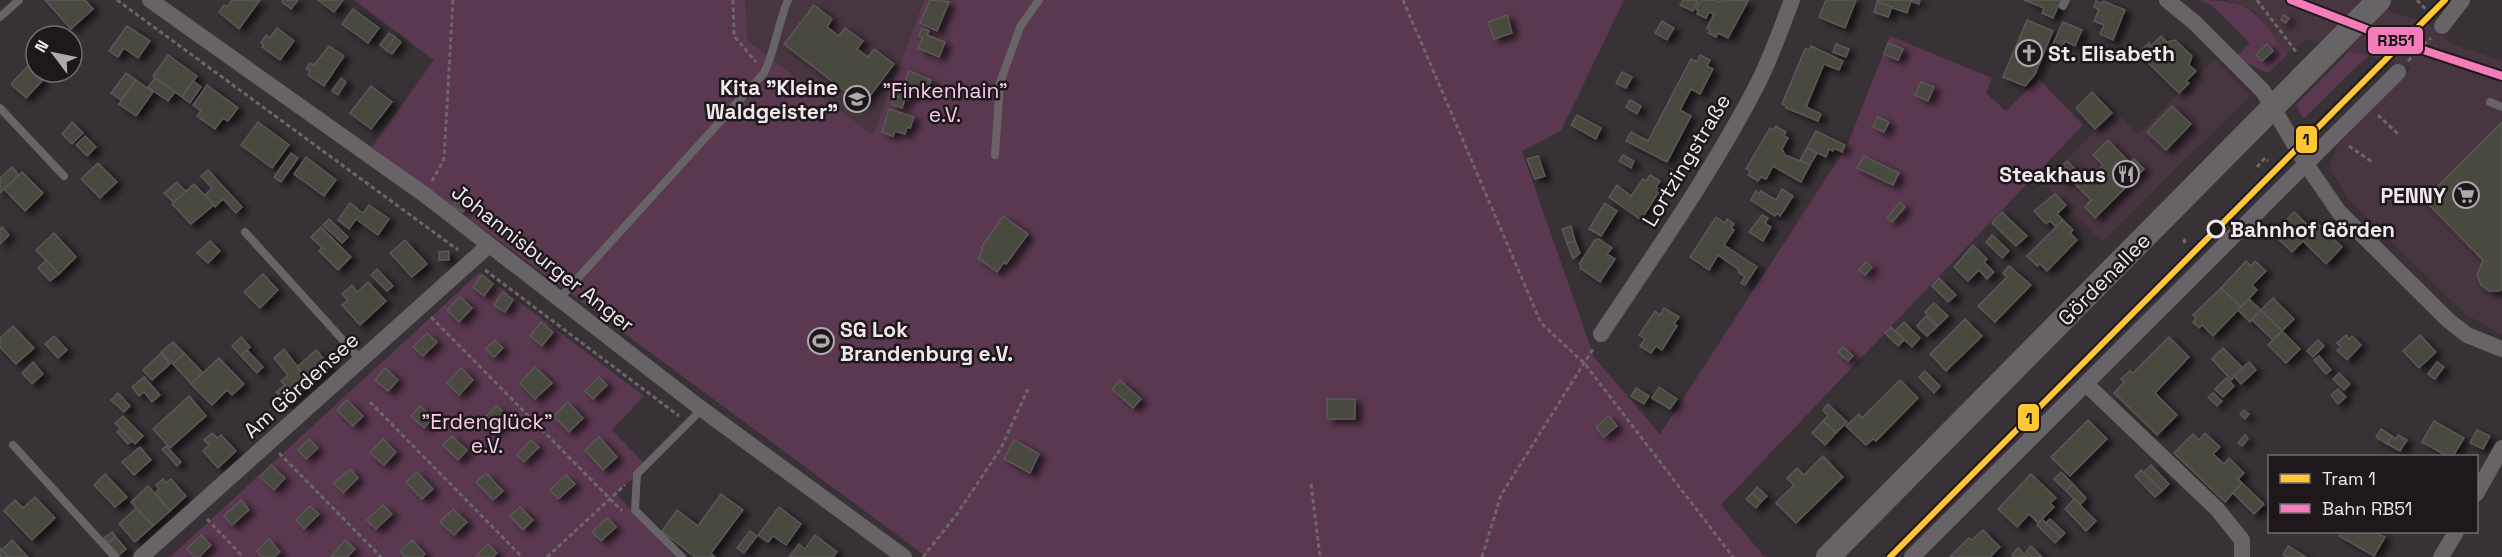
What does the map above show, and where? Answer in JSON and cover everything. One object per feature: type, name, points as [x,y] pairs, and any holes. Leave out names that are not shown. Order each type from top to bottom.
[{"type":"street","name":"Johannisburger Anger","points":[[150,0],[425,195],[702,409],[904,557]]},
{"type":"street","name":"Lortzingstraße","points":[[1601,334],[1691,200],[1734,127],[1758,83],[1792,0]]},
{"type":"street","points":[[2167,0],[2195,23],[2263,91],[2306,164],[2339,212],[2448,320],[2467,335],[2502,349]]},
{"type":"street","name":"Gördenallee","points":[[1828,557],[2379,0]]},
{"type":"street","points":[[2442,26],[2462,0]]},
{"type":"street","points":[[1912,557],[2398,72]]},
{"type":"street","name":"Am Gördensee","points":[[141,557],[474,261],[489,245]]},
{"type":"street","points":[[2086,384],[2217,509],[2242,540],[2242,557]]},
{"type":"street","points":[[2478,490],[2502,448]]},
{"type":"street","points":[[2441,557],[2455,533]]},
{"type":"lane","points":[[0,17],[19,0]]},
{"type":"lane","points":[[559,298],[764,73],[772,56],[781,17],[788,0]]},
{"type":"lane","points":[[995,155],[1000,83],[1020,27],[1039,0]]},
{"type":"lane","points":[[2490,102],[2502,107]]},
{"type":"lane","points":[[0,108],[64,176]]},
{"type":"lane","points":[[245,232],[362,360]]},
{"type":"lane","points":[[682,557],[635,510],[637,474],[702,409]]},
{"type":"lane","points":[[13,445],[115,557]]},
{"type":"path","points":[[117,0],[474,261],[688,423]]},
{"type":"path","points":[[425,195],[444,159],[453,0]]},
{"type":"path","points":[[733,0],[734,36],[764,73]]},
{"type":"path","points":[[1403,0],[1541,323],[1585,364],[1733,557]]},
{"type":"path","points":[[2257,0],[2299,56]]},
{"type":"path","points":[[2398,72],[2442,26]]},
{"type":"path","points":[[2366,104],[2399,135]]},
{"type":"path","points":[[2335,137],[2372,162]]},
{"type":"path","points":[[2257,167],[2265,158],[2268,161]]},
{"type":"path","points":[[2185,243],[2187,237]]},
{"type":"path","points":[[422,307],[626,515]]},
{"type":"path","points":[[1482,557],[1501,495],[1585,364],[1601,334]]},
{"type":"path","points":[[923,557],[957,514],[1000,448],[1028,389]]},
{"type":"path","points":[[370,402],[522,557]]},
{"type":"path","points":[[269,443],[381,557]]},
{"type":"path","points":[[547,557],[637,474]]},
{"type":"path","points":[[1311,484],[1320,557]]},
{"type":"path","points":[[196,509],[243,557]]},
{"type":"shaded area","name":"Kita \"Kleine Waldgeister\"","points":[[745,0],[924,0],[873,135],[748,39]]},
{"type":"shaded area","points":[[2227,0],[2359,0],[2428,24],[2451,44],[2502,60],[2502,335],[2465,314],[2349,200],[2332,172],[2331,162],[2338,145],[2411,68],[2306,39],[2287,55],[2254,11]]},
{"type":"shaded area","points":[[2214,59],[2250,96],[2101,242],[2044,183],[2115,111],[2138,134]]},
{"type":"green space","name":"\"Finkenhain\" e.V.","points":[[354,0],[745,0],[748,40],[873,135],[924,0],[1624,0],[1561,131],[1522,151],[1594,357],[1660,434],[1847,146],[1890,36],[1992,78],[1986,93],[2006,111],[2039,79],[2083,125],[1721,505],[1765,557],[927,557],[372,147],[434,60]]},
{"type":"green space","points":[[2200,0],[2232,3],[2253,12],[2287,55],[2268,73],[2235,58],[2250,43],[2213,6]]},
{"type":"green space","points":[[2349,51],[2368,56],[2303,119],[2296,105]]},
{"type":"green space","name":"\"Erdenglück\" e.V.","points":[[480,272],[644,396],[612,430],[646,465],[616,494],[675,557],[170,557]]},
{"type":"building","points":[[45,0],[85,0],[93,9],[76,24],[67,24]]},
{"type":"building","points":[[232,0],[260,0],[239,29],[219,12]]},
{"type":"building","points":[[283,0],[298,0],[291,9],[282,2]]},
{"type":"building","points":[[318,0],[343,0],[334,12]]},
{"type":"building","points":[[930,0],[949,2],[937,31],[920,23]]},
{"type":"building","points":[[1683,0],[1698,1],[1693,11],[1680,5]]},
{"type":"building","points":[[1701,0],[1748,1],[1728,38],[1718,33],[1716,37],[1708,33],[1710,30],[1707,28],[1714,14],[1709,12],[1706,18],[1697,14],[1696,9]]},
{"type":"building","points":[[1826,0],[1856,0],[1845,28],[1819,17]]},
{"type":"building","points":[[1878,0],[1920,0],[1919,4],[1911,1],[1907,13],[1877,2]]},
{"type":"building","points":[[2024,0],[2061,0],[2053,18],[2042,13],[2044,8]]},
{"type":"building","points":[[2096,1],[2102,4],[2103,1],[2125,10],[2113,40],[2100,34],[2104,25],[2094,21],[2099,10],[2094,7]]},
{"type":"building","points":[[1877,2],[1892,7],[1888,17],[1874,12]]},
{"type":"building","points":[[814,5],[832,19],[827,27],[839,36],[845,28],[863,41],[857,49],[868,57],[874,49],[894,64],[863,105],[784,44]]},
{"type":"building","points":[[353,9],[379,28],[368,43],[342,24]]},
{"type":"building","points":[[1507,15],[1512,33],[1494,39],[1488,22]]},
{"type":"building","points":[[2283,15],[2289,18],[2286,23],[2281,20]]},
{"type":"building","name":"St. Elisabeth","points":[[2027,20],[2053,31],[2035,74],[2025,86],[2003,77]]},
{"type":"building","points":[[1662,21],[1674,28],[1667,40],[1655,33]]},
{"type":"building","points":[[2063,22],[2082,30],[2075,46],[2065,41],[2060,52],[2051,48]]},
{"type":"building","points":[[127,26],[150,41],[138,58],[124,48],[118,57],[109,51]]},
{"type":"building","points":[[277,28],[294,41],[280,60],[262,47],[264,45],[261,43],[266,35],[270,38]]},
{"type":"building","points":[[922,28],[929,31],[927,35],[945,42],[939,57],[918,48],[923,38],[919,36]]},
{"type":"building","points":[[389,33],[395,37],[386,50],[380,45]]},
{"type":"building","points":[[2161,36],[2167,42],[2175,40],[2192,56],[2189,65],[2196,71],[2179,93],[2138,53],[2149,43],[2151,46]]},
{"type":"building","points":[[395,37],[401,42],[392,54],[386,50]]},
{"type":"building","points":[[1888,43],[1903,49],[1898,60],[1884,54]]},
{"type":"building","points":[[1836,44],[1849,49],[1846,57],[1833,52]]},
{"type":"building","points":[[2267,44],[2273,51],[2262,61],[2256,55]]},
{"type":"building","points":[[329,46],[344,56],[324,86],[308,75],[310,71],[306,69],[310,63],[314,65]]},
{"type":"building","points":[[1811,46],[1843,61],[1839,70],[1824,64],[1806,107],[1821,114],[1818,121],[1786,108],[1782,104],[1805,49],[1809,50]]},
{"type":"building","points":[[168,55],[197,76],[182,97],[153,76]]},
{"type":"building","points":[[1700,55],[1710,60],[1707,66],[1713,69],[1700,94],[1691,89],[1680,110],[1691,116],[1667,162],[1626,141],[1631,132],[1648,141],[1691,59],[1697,62]]},
{"type":"building","points":[[24,70],[24,84],[39,84],[26,98],[11,84]]},
{"type":"building","points":[[909,71],[931,80],[926,95],[903,87]]},
{"type":"building","points":[[1622,72],[1632,77],[1626,88],[1616,83]]},
{"type":"building","points":[[126,73],[136,80],[121,100],[111,93]]},
{"type":"building","points":[[155,78],[175,92],[168,101],[148,87]]},
{"type":"building","points":[[341,78],[346,82],[338,95],[332,91]]},
{"type":"building","points":[[136,80],[153,92],[136,116],[119,104]]},
{"type":"building","points":[[193,81],[201,87],[190,103],[182,97]]},
{"type":"building","points":[[1921,82],[1934,87],[1928,101],[1915,95]]},
{"type":"building","points":[[207,85],[238,108],[228,121],[223,118],[215,129],[197,116],[201,111],[193,105]]},
{"type":"building","points":[[371,86],[392,102],[371,129],[350,113]]},
{"type":"building","points":[[898,89],[907,93],[908,89],[913,91],[909,100],[895,96]]},
{"type":"building","points":[[2092,92],[2112,113],[2095,129],[2076,108]]},
{"type":"building","points":[[895,96],[905,99],[902,108],[892,104]]},
{"type":"building","points":[[1630,100],[1641,106],[1637,114],[1626,107]]},
{"type":"building","points":[[2172,106],[2191,124],[2166,150],[2147,132]]},
{"type":"building","points":[[889,109],[914,117],[905,134],[895,131],[893,136],[882,132]]},
{"type":"building","points":[[1577,115],[1601,128],[1596,139],[1571,125]]},
{"type":"building","points":[[1878,117],[1889,122],[1884,132],[1873,127]]},
{"type":"building","points":[[72,122],[83,133],[72,144],[62,134]]},
{"type":"building","points":[[258,122],[289,145],[272,168],[241,145]]},
{"type":"building","points":[[2502,122],[2502,289],[2489,291],[2481,285],[2477,275],[2483,260],[2424,200]]},
{"type":"building","points":[[1776,126],[1786,132],[1784,136],[1788,138],[1782,149],[1785,155],[1810,165],[1801,182],[1773,166],[1766,179],[1761,177],[1758,181],[1748,175],[1751,171],[1746,169],[1770,128],[1773,130]]},
{"type":"building","points":[[1816,131],[1845,145],[1842,152],[1834,148],[1833,151],[1829,149],[1826,157],[1807,148]]},
{"type":"building","points":[[85,136],[96,147],[87,156],[76,145]]},
{"type":"building","points":[[2108,140],[2130,163],[2134,159],[2144,169],[2095,218],[2085,207],[2091,200],[2070,179],[2078,172],[2086,181],[2103,165],[2093,155]]},
{"type":"building","points":[[1807,148],[1817,153],[1810,165],[1800,160]]},
{"type":"building","points":[[291,153],[298,158],[281,182],[274,177]]},
{"type":"building","points":[[1623,155],[1634,161],[1631,168],[1619,161]]},
{"type":"building","points":[[1538,156],[1545,176],[1535,179],[1527,159]]},
{"type":"building","points":[[1864,156],[1899,173],[1893,185],[1857,168]]},
{"type":"building","points":[[306,157],[336,180],[324,196],[294,174]]},
{"type":"building","points":[[2067,161],[2078,172],[2066,183],[2056,172]]},
{"type":"building","points":[[98,163],[117,182],[100,198],[81,179]]},
{"type":"building","points":[[12,167],[19,175],[0,193],[0,178]]},
{"type":"building","points":[[208,170],[242,207],[236,213],[223,199],[215,207],[205,195],[212,188],[201,176]]},
{"type":"building","points":[[22,172],[43,193],[25,211],[4,189]]},
{"type":"building","points":[[1650,175],[1660,181],[1656,187],[1660,190],[1641,220],[1609,197],[1617,185],[1631,196],[1643,179],[1646,181]]},
{"type":"building","points":[[177,182],[186,192],[174,203],[164,193]]},
{"type":"building","points":[[194,184],[214,205],[191,224],[172,204]]},
{"type":"building","points":[[1782,189],[1793,196],[1780,216],[1777,213],[1775,216],[1751,200],[1756,191],[1759,194],[1761,191],[1776,200]]},
{"type":"building","points":[[2055,194],[2066,205],[2057,214],[2063,220],[2056,227],[2050,221],[2046,224],[2034,211]]},
{"type":"building","points":[[457,200],[466,207],[463,212],[453,206]]},
{"type":"building","points":[[1900,202],[1905,207],[1892,222],[1887,218]]},
{"type":"building","points":[[350,203],[363,213],[369,205],[389,219],[378,235],[356,219],[349,229],[338,220]]},
{"type":"building","points":[[1605,203],[1617,211],[1601,236],[1589,229]]},
{"type":"building","points":[[2002,212],[2027,236],[2016,246],[1992,223]]},
{"type":"building","points":[[2294,212],[2310,227],[2315,221],[2342,247],[2326,264],[2303,241],[2292,252],[2273,234]]},
{"type":"building","points":[[1762,215],[1768,218],[1765,223],[1771,227],[1763,241],[1749,232]]},
{"type":"building","points":[[1003,216],[1028,234],[1006,264],[1004,262],[997,272],[978,258],[983,250],[981,248]]},
{"type":"building","points":[[1716,217],[1725,223],[1727,219],[1734,224],[1731,228],[1734,230],[1724,245],[1757,267],[1745,285],[1741,283],[1745,277],[1738,272],[1739,270],[1718,255],[1709,270],[1690,257]]},
{"type":"building","points":[[329,219],[348,237],[342,243],[323,225]]},
{"type":"building","points":[[2063,220],[2073,230],[2070,233],[2077,240],[2047,271],[2040,264],[2037,266],[2027,256]]},
{"type":"building","points":[[1571,226],[1575,241],[1567,243],[1562,229]]},
{"type":"building","points":[[2,227],[9,235],[0,244],[0,230]]},
{"type":"building","points":[[321,227],[351,257],[338,270],[319,251],[322,248],[311,237]]},
{"type":"building","points":[[54,233],[76,257],[59,274],[36,250]]},
{"type":"building","points":[[1992,235],[2009,251],[2002,258],[1986,242]]},
{"type":"building","points":[[1599,239],[1612,248],[1607,254],[1615,259],[1600,282],[1580,268],[1579,264],[1595,240]]},
{"type":"building","points":[[405,240],[427,264],[412,277],[390,253]]},
{"type":"building","points":[[210,241],[220,251],[208,263],[197,253]]},
{"type":"building","points":[[1575,241],[1580,253],[1573,259],[1567,243]]},
{"type":"building","points":[[1973,245],[1987,259],[1984,262],[1994,272],[1987,279],[1979,270],[1968,281],[1954,267]]},
{"type":"building","points":[[449,251],[449,260],[439,260],[439,252]]},
{"type":"building","points":[[46,260],[59,274],[50,281],[38,268]]},
{"type":"building","points":[[2246,261],[2251,266],[2255,261],[2266,271],[2252,285],[2257,290],[2241,307],[2221,288]]},
{"type":"building","points":[[1866,262],[1872,267],[1865,275],[1859,270]]},
{"type":"building","points":[[2009,266],[2031,285],[1995,322],[1978,306],[2007,277],[2003,273]]},
{"type":"building","points":[[377,269],[393,286],[387,291],[371,275]]},
{"type":"building","points":[[263,274],[278,290],[260,308],[244,292]]},
{"type":"building","points":[[482,275],[493,284],[484,296],[473,287]]},
{"type":"building","points":[[1939,278],[1956,295],[1948,302],[1932,286]]},
{"type":"building","points":[[368,282],[386,301],[360,325],[342,305],[348,300],[342,294],[352,285],[357,292]]},
{"type":"building","points":[[2221,288],[2241,307],[2213,336],[2202,325],[2199,328],[2193,322],[2196,318],[2193,315]]},
{"type":"building","points":[[503,292],[513,300],[505,312],[494,305]]},
{"type":"building","points":[[460,297],[472,308],[459,322],[447,310]]},
{"type":"building","points":[[2273,298],[2294,319],[2282,331],[2261,310]]},
{"type":"building","points":[[2249,299],[2261,310],[2250,322],[2238,310]]},
{"type":"building","points":[[1934,303],[1948,316],[1938,326],[1925,312]]},
{"type":"building","points":[[1664,308],[1679,317],[1674,324],[1677,326],[1662,350],[1656,346],[1651,353],[1640,346],[1645,339],[1639,335],[1655,311],[1660,315]]},
{"type":"building","points":[[2261,310],[2282,331],[2273,340],[2252,320]]},
{"type":"building","points":[[1926,316],[1937,327],[1927,336],[1917,326]]},
{"type":"building","points":[[1965,319],[1982,336],[1946,371],[1930,354]]},
{"type":"building","points":[[541,322],[553,332],[542,346],[530,336]]},
{"type":"building","points":[[1904,322],[1920,338],[1912,347],[1895,331]]},
{"type":"building","points":[[13,326],[34,348],[16,364],[0,347],[0,338]]},
{"type":"building","points":[[1891,327],[1904,340],[1898,346],[1885,333]]},
{"type":"building","points":[[2282,331],[2300,349],[2286,363],[2268,345]]},
{"type":"building","points":[[427,333],[437,342],[423,356],[413,347]]},
{"type":"building","points":[[2346,335],[2349,339],[2352,336],[2361,345],[2347,360],[2337,350],[2341,347],[2337,343]]},
{"type":"building","points":[[2420,335],[2436,352],[2419,368],[2403,351]]},
{"type":"building","points":[[54,336],[67,350],[58,358],[45,344]]},
{"type":"building","points":[[241,337],[250,347],[241,356],[232,346]]},
{"type":"building","points":[[2169,337],[2189,357],[2155,393],[2177,415],[2157,435],[2114,393],[2124,382],[2121,379],[2130,371],[2133,373]]},
{"type":"building","points":[[495,340],[503,348],[494,357],[486,349]]},
{"type":"building","points":[[2318,340],[2324,346],[2313,357],[2307,351]]},
{"type":"building","points":[[173,342],[184,353],[173,364],[161,352]]},
{"type":"building","points":[[1843,347],[1853,356],[1848,361],[1838,352]]},
{"type":"building","points":[[2223,348],[2243,368],[2231,380],[2212,359]]},
{"type":"building","points":[[284,349],[310,383],[295,397],[281,381],[288,375],[274,358]]},
{"type":"building","points":[[247,350],[263,367],[257,373],[241,356]]},
{"type":"building","points":[[316,350],[330,366],[310,383],[297,367]]},
{"type":"building","points":[[161,353],[170,364],[152,380],[143,370]]},
{"type":"building","points":[[184,353],[203,373],[191,384],[173,364]]},
{"type":"building","points":[[2319,356],[2331,370],[2326,374],[2314,360]]},
{"type":"building","points":[[219,358],[244,384],[232,395],[227,390],[212,405],[191,384]]},
{"type":"building","points":[[33,362],[43,374],[32,384],[22,373]]},
{"type":"building","points":[[2249,362],[2256,370],[2241,384],[2234,376]]},
{"type":"building","points":[[2437,362],[2444,367],[2435,379],[2428,374]]},
{"type":"building","points":[[535,367],[552,383],[535,399],[520,383]]},
{"type":"building","points":[[385,368],[398,380],[388,391],[375,380]]},
{"type":"building","points":[[461,368],[473,380],[459,395],[447,383]]},
{"type":"building","points":[[1925,371],[1940,386],[1934,393],[1919,377]]},
{"type":"building","points":[[2339,373],[2350,384],[2344,390],[2333,379]]},
{"type":"building","points":[[144,377],[160,395],[152,402],[144,392],[139,396],[132,387]]},
{"type":"building","points":[[599,377],[607,385],[593,399],[585,391]]},
{"type":"building","points":[[2226,378],[2234,386],[2223,397],[2215,389]]},
{"type":"building","points":[[1120,380],[1141,399],[1133,408],[1112,389]]},
{"type":"building","points":[[1900,380],[1918,398],[1876,441],[1873,439],[1866,445],[1846,426],[1859,414],[1862,418]]},
{"type":"building","points":[[285,385],[295,397],[287,404],[276,392]]},
{"type":"building","points":[[1659,387],[1677,399],[1670,409],[1652,398]]},
{"type":"building","points":[[1636,388],[1649,396],[1644,404],[1631,396]]},
{"type":"building","points":[[2338,389],[2346,397],[2338,404],[2331,395]]},
{"type":"building","points":[[118,393],[130,406],[124,412],[111,400]]},
{"type":"building","points":[[2213,393],[2222,401],[2217,406],[2208,397]]},
{"type":"building","points":[[189,396],[206,416],[170,448],[153,429]]},
{"type":"building","points":[[1327,399],[1355,399],[1355,419],[1327,419]]},
{"type":"building","points":[[347,400],[363,416],[353,426],[337,410]]},
{"type":"building","points":[[568,402],[583,418],[569,432],[554,416]]},
{"type":"building","points":[[1828,404],[1847,422],[1836,433],[1823,421],[1828,416],[1823,410]]},
{"type":"building","points":[[420,406],[433,418],[424,428],[411,416]]},
{"type":"building","points":[[497,406],[509,418],[495,432],[483,419]]},
{"type":"building","points":[[2244,410],[2249,414],[2245,419],[2240,414]]},
{"type":"building","points":[[123,416],[143,436],[135,444],[115,423]]},
{"type":"building","points":[[1609,416],[1617,426],[1604,437],[1596,427]]},
{"type":"building","points":[[2088,420],[2107,439],[2070,476],[2051,457]]},
{"type":"building","points":[[1823,421],[1836,433],[1825,445],[1812,433]]},
{"type":"building","points":[[2434,421],[2464,438],[2454,455],[2445,455],[2422,442]]},
{"type":"building","points":[[120,429],[132,441],[128,444],[117,432]]},
{"type":"building","points":[[2381,429],[2392,436],[2387,444],[2376,437]]},
{"type":"building","points":[[2477,430],[2490,436],[2483,449],[2470,443]]},
{"type":"building","points":[[212,433],[217,438],[221,435],[236,451],[218,468],[203,451],[209,445],[204,440]]},
{"type":"building","points":[[2205,433],[2220,447],[2213,454],[2224,464],[2229,458],[2244,473],[2238,479],[2242,483],[2225,502],[2174,453],[2193,434],[2199,440]]},
{"type":"building","points":[[2245,435],[2248,439],[2242,446],[2238,443]]},
{"type":"building","points":[[2398,435],[2407,440],[2400,451],[2387,444],[2392,436],[2396,439]]},
{"type":"building","points":[[452,436],[467,450],[458,460],[443,445]]},
{"type":"building","points":[[599,437],[617,457],[603,470],[585,450]]},
{"type":"building","points":[[309,439],[318,448],[306,459],[298,450]]},
{"type":"building","points":[[383,439],[396,452],[384,465],[370,453]]},
{"type":"building","points":[[531,440],[539,447],[524,462],[517,455]]},
{"type":"building","points":[[1014,440],[1039,454],[1030,473],[1004,459]]},
{"type":"building","points":[[166,446],[181,462],[177,466],[162,449]]},
{"type":"building","points":[[140,447],[151,460],[134,475],[122,462]]},
{"type":"building","points":[[1823,456],[1843,477],[1796,523],[1776,503],[1794,485],[1787,478],[1797,468],[1804,475]]},
{"type":"building","points":[[271,465],[285,478],[274,490],[260,477]]},
{"type":"building","points":[[2151,465],[2169,484],[2162,491],[2144,472]]},
{"type":"building","points":[[350,469],[358,478],[343,493],[334,483]]},
{"type":"building","points":[[2141,470],[2162,491],[2155,497],[2135,476]]},
{"type":"building","points":[[417,472],[433,489],[422,499],[406,482]]},
{"type":"building","points":[[2061,472],[2073,484],[2066,491],[2054,479]]},
{"type":"building","points":[[486,473],[503,491],[493,500],[476,482]]},
{"type":"building","points":[[105,474],[127,497],[115,507],[94,485]]},
{"type":"building","points":[[2031,474],[2056,498],[2050,503],[2054,507],[2038,523],[2029,514],[2017,527],[1998,509]]},
{"type":"building","points":[[566,475],[575,484],[558,499],[550,490]]},
{"type":"building","points":[[163,479],[166,483],[171,479],[186,496],[170,511],[155,493],[159,489],[156,485]]},
{"type":"building","points":[[2242,483],[2264,504],[2254,514],[2233,493]]},
{"type":"building","points":[[2073,484],[2086,498],[2080,505],[2066,491]]},
{"type":"building","points":[[148,486],[170,511],[153,526],[131,502]]},
{"type":"building","points":[[1757,487],[1767,496],[1761,502],[1752,493]]},
{"type":"building","points":[[1752,493],[1761,502],[1756,508],[1746,499]]},
{"type":"building","points":[[721,494],[743,510],[711,553],[715,557],[695,557],[662,531],[677,510],[698,526]]},
{"type":"building","points":[[35,497],[55,518],[32,540],[4,511],[15,500],[23,508]]},
{"type":"building","points":[[2074,499],[2096,521],[2086,531],[2065,509]]},
{"type":"building","points":[[241,500],[249,510],[232,525],[224,516]]},
{"type":"building","points":[[383,505],[392,514],[376,529],[367,520]]},
{"type":"building","points":[[310,506],[319,514],[304,529],[296,520]]},
{"type":"building","points":[[520,507],[533,520],[523,530],[510,516]]},
{"type":"building","points":[[779,507],[801,524],[786,545],[773,536],[768,542],[758,535]]},
{"type":"building","points":[[136,508],[153,526],[135,542],[119,524]]},
{"type":"building","points":[[453,509],[467,522],[454,535],[440,522]]},
{"type":"building","points":[[607,518],[616,527],[601,541],[592,532]]},
{"type":"building","points":[[2042,519],[2061,537],[2055,543],[2037,525]]},
{"type":"building","points":[[2050,519],[2065,533],[2061,537],[2046,523]]},
{"type":"building","points":[[1983,530],[2000,547],[1990,557],[1950,557],[1969,538],[1972,540]]},
{"type":"building","points":[[750,531],[757,536],[744,553],[737,548]]},
{"type":"building","points":[[112,532],[116,537],[108,543],[104,538]]},
{"type":"building","points":[[2340,533],[2377,533],[2385,537],[2374,556],[2339,536]]},
{"type":"building","points":[[201,535],[211,545],[199,557],[194,557],[187,549]]},
{"type":"building","points":[[815,535],[837,552],[833,557],[789,557],[799,544],[805,549]]},
{"type":"building","points":[[116,537],[126,549],[119,555],[108,543]]},
{"type":"building","points":[[269,539],[280,552],[274,557],[262,557],[257,551]]},
{"type":"building","points":[[12,540],[28,557],[9,557],[2,550]]},
{"type":"building","points":[[345,540],[355,549],[347,557],[331,557]]},
{"type":"building","points":[[412,540],[425,554],[422,557],[405,557],[400,551]]},
{"type":"building","points":[[488,544],[497,553],[493,557],[479,557],[477,555]]},
{"type":"building","points":[[2031,546],[2042,557],[2031,557],[2026,552]]},
{"type":"building","points":[[2288,546],[2306,557],[2283,555]]},
{"type":"building","points":[[0,548],[9,557],[0,557]]},
{"type":"building","points":[[2018,548],[2028,557],[2014,557],[2012,555]]},
{"type":"tram line","name":"1","points":[[1890,557],[2445,0]]},
{"type":"rail line","name":"RB51","points":[[2291,0],[2402,43],[2502,76]]},
{"type":"place","name":"St. Elisabeth","points":[[2029,53]]},
{"type":"place","name":"Kita \"Kleine Waldgeister\"","points":[[857,99]]},
{"type":"place","name":"Steakhaus","points":[[2126,174]]},
{"type":"place","name":"PENNY","points":[[2466,195]]},
{"type":"place","name":"Bahnhof Görden","points":[[2216,229]]},
{"type":"place","name":"SG Lok Brandenburg e.V.","points":[[821,341]]}]
